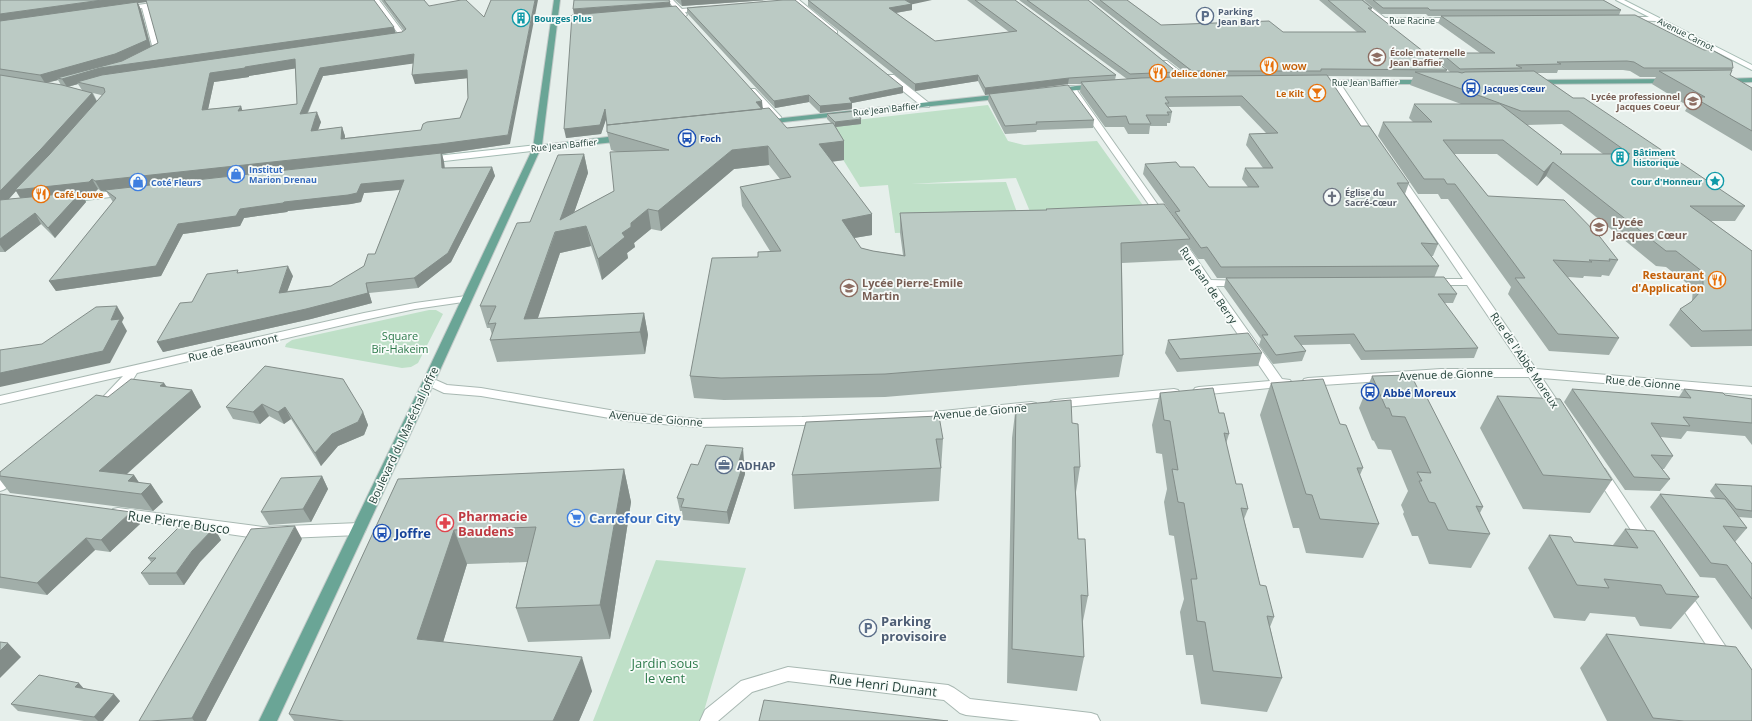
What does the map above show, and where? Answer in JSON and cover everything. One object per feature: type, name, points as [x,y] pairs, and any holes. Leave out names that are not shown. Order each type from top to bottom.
[{"type":"main road","name":"Boulevard du Maréchal Joffre","points":[[268,721],[429,381],[537,148],[557,0]]},
{"type":"main road","points":[[1712,81],[1752,80]]},
{"type":"main road","points":[[1522,82],[1681,81]]},
{"type":"main road","points":[[1173,82],[1192,82]]},
{"type":"main road","name":"Rue Jean Baffier","points":[[1306,82],[1434,82]]},
{"type":"main road","points":[[1051,91],[1103,86]]},
{"type":"main road","name":"Rue Jean Baffier","points":[[757,123],[1014,95]]},
{"type":"main road","name":"Rue Jean Baffier","points":[[537,148],[630,138]]},
{"type":"street","points":[[113,10],[185,0]]},
{"type":"street","points":[[376,0],[404,38],[389,40]]},
{"type":"street","points":[[670,0],[689,21]]},
{"type":"street","points":[[1358,0],[1395,30]]},
{"type":"street","name":"Avenue Carnot","points":[[1619,0],[1752,68]]},
{"type":"street","points":[[796,2],[809,3]]},
{"type":"street","points":[[796,2],[841,37]]},
{"type":"street","points":[[142,58],[157,50],[145,6]]},
{"type":"street","points":[[656,13],[711,8]]},
{"type":"street","points":[[554,20],[593,17]]},
{"type":"street","points":[[1622,19],[1656,19]]},
{"type":"street","name":"Rue Racine","points":[[1384,20],[1463,20]]},
{"type":"street","points":[[1158,58],[1192,82]]},
{"type":"street","points":[[882,70],[926,105]]},
{"type":"street","points":[[1334,82],[1379,148]]},
{"type":"street","points":[[748,87],[780,121]]},
{"type":"street","name":"Rue Jean de Berry","points":[[1071,88],[1278,383]]},
{"type":"street","name":"Rue Jean Baffier","points":[[414,162],[537,148]]},
{"type":"street","name":"Rue de l'Abbé Moreux","points":[[1392,167],[1568,425]]},
{"type":"street","points":[[56,200],[136,192]]},
{"type":"street","points":[[1418,282],[1471,282]]},
{"type":"street","points":[[1208,283],[1255,283]]},
{"type":"street","name":"Rue de Beaumont","points":[[0,400],[311,328],[433,302],[466,299]]},
{"type":"street","points":[[101,403],[125,383],[133,370]]},
{"type":"street","name":"Avenue de Gionne","points":[[429,381],[444,389],[482,392],[627,417],[698,423],[802,421],[943,415],[1278,383],[1441,373],[1533,372]]},
{"type":"street","name":"Rue de Gionne","points":[[1533,372],[1752,391]]},
{"type":"street","points":[[1590,458],[1656,556]]},
{"type":"street","points":[[0,486],[24,466]]},
{"type":"street","name":"Rue Pierre Busco","points":[[100,511],[263,533],[359,529]]},
{"type":"street","points":[[1673,582],[1730,668]]},
{"type":"street","name":"Rue Henri Dunant","points":[[709,721],[711,716],[747,686],[788,674],[948,693],[966,707],[1091,721]]},
{"type":"green space","points":[[988,105],[1008,141],[1024,145],[1097,141],[1147,211],[1031,214],[1016,178],[911,184],[1006,182],[1019,218],[1020,229],[895,233],[888,185],[860,187],[821,124]]},
{"type":"green space","name":"Square Bir-Hakeim","points":[[429,310],[436,310],[443,314],[418,363],[411,367],[402,368],[285,347],[286,344],[292,340]]},
{"type":"green space","name":"Jardin sous le vent","points":[[656,560],[746,568],[701,721],[593,721]]},
{"type":"building","points":[[0,0],[102,0],[0,14]]},
{"type":"building","points":[[146,0],[374,0],[394,27],[100,68],[62,79],[57,78],[122,61],[158,43]]},
{"type":"building","points":[[384,0],[424,0],[429,6],[466,0],[484,17],[491,0],[535,0],[508,135],[440,144],[95,181],[92,179],[89,182],[15,190],[49,155],[105,92],[104,88],[77,82],[102,75],[402,32],[406,29]],"holes":[[[414,54],[412,75],[467,70],[468,98],[460,118],[427,122],[423,124],[421,130],[341,139],[342,127],[311,131],[317,112],[300,114],[320,68]],[[295,59],[297,104],[238,111],[241,106],[202,110],[210,73]]]},
{"type":"building","points":[[574,0],[669,0],[670,2],[573,9]]},
{"type":"building","points":[[795,0],[903,87],[849,98],[852,103],[820,106],[809,95],[774,101],[687,8]]},
{"type":"building","points":[[808,0],[905,0],[912,4],[889,8],[935,41],[1017,31],[975,0],[1015,0],[1116,75],[1069,78],[985,88],[978,75],[915,84]]},
{"type":"building","points":[[1027,0],[1088,0],[1177,72],[1130,74]]},
{"type":"building","points":[[1100,0],[1127,0],[1161,25],[1269,21],[1283,32],[1366,32],[1328,0],[1362,0],[1372,8],[1368,8],[1447,70],[1321,69],[1321,71],[1192,71]]},
{"type":"building","points":[[1373,0],[1603,0],[1621,10],[1430,10],[1428,8],[1383,8]]},
{"type":"building","points":[[137,2],[147,40],[115,54],[40,75],[0,69],[0,21]]},
{"type":"building","points":[[676,6],[762,101],[756,102],[762,109],[607,125],[605,109],[600,125],[564,129],[572,15]]},
{"type":"building","points":[[1635,15],[1704,50],[1712,50],[1732,61],[1733,68],[1644,68],[1634,62],[1627,61],[1557,62],[1561,64],[1516,65],[1522,68],[1460,69],[1441,53],[1495,53],[1441,16]]},
{"type":"building","points":[[1732,70],[1730,75],[1752,88],[1752,131],[1693,97],[1705,97],[1659,71]]},
{"type":"building","points":[[1534,71],[1573,98],[1584,98],[1745,206],[1690,206],[1752,251],[1752,330],[1702,331],[1680,309],[1691,302],[1700,292],[1703,286],[1703,272],[1676,251],[1666,251],[1553,162],[1544,172],[1503,140],[1443,140],[1488,196],[1564,200],[1600,237],[1618,260],[1589,260],[1592,262],[1553,260],[1619,338],[1558,334],[1515,278],[1525,278],[1455,184],[1447,184],[1444,179],[1424,179],[1383,122],[1432,122],[1414,104],[1500,104],[1562,152],[1560,154],[1630,154],[1569,111],[1521,111],[1415,72],[1462,73]]},
{"type":"building","points":[[0,75],[62,85],[92,93],[0,191]]},
{"type":"building","points":[[1327,75],[1361,126],[1369,126],[1409,183],[1397,183],[1438,244],[1421,243],[1439,266],[1221,267],[1207,247],[1201,248],[1175,212],[1180,211],[1145,164],[1176,162],[1180,167],[1194,167],[1209,187],[1259,187],[1245,168],[1273,168],[1249,134],[1278,133],[1242,96],[1165,97],[1169,103],[1165,103],[1172,112],[1167,112],[1169,115],[1146,115],[1151,124],[1129,124],[1126,116],[1107,117],[1081,82],[1141,78]]},
{"type":"building","points":[[1068,85],[1094,120],[1036,122],[1037,124],[1005,126],[989,94]]},
{"type":"building","points":[[769,108],[787,128],[833,123],[844,141],[819,144],[872,214],[842,220],[861,248],[905,256],[900,213],[1047,210],[1046,209],[1164,204],[1190,239],[1121,243],[1123,355],[885,374],[721,378],[690,376],[712,258],[758,257],[758,252],[781,251],[740,187],[791,177],[768,146],[732,150],[658,211],[648,209],[631,223],[631,227],[622,233],[625,237],[598,259],[586,226],[555,232],[524,319],[644,313],[640,332],[490,340],[496,323],[488,324],[496,306],[480,306],[517,223],[530,222],[558,155],[584,154],[560,220],[614,191],[610,152],[669,150],[607,132],[607,125]]},
{"type":"building","points":[[856,111],[861,119],[835,122],[827,114]]},
{"type":"building","points":[[441,153],[442,168],[492,167],[448,253],[414,278],[366,283],[368,293],[306,309],[157,342],[180,303],[192,302],[207,274],[238,270],[237,273],[288,266],[279,293],[331,286],[364,266],[368,254],[375,254],[404,180],[361,184],[357,193],[348,195],[284,202],[240,209],[236,216],[178,224],[156,266],[49,281],[116,198],[105,190]]},
{"type":"building","points":[[81,192],[48,228],[35,213],[0,239],[0,200]]},
{"type":"building","points":[[1444,277],[1457,294],[1438,294],[1478,348],[1365,351],[1354,334],[1294,336],[1306,351],[1276,355],[1262,335],[1268,335],[1226,278]]},
{"type":"building","points":[[117,306],[111,320],[120,319],[103,351],[0,373],[0,350],[42,344],[96,307]]},
{"type":"building","points":[[1248,333],[1262,353],[1180,359],[1168,340]]},
{"type":"building","points":[[265,366],[343,379],[363,412],[358,422],[332,434],[315,453],[285,407],[278,412],[262,404],[253,412],[226,407]]},
{"type":"building","points":[[1411,375],[1421,395],[1426,396],[1483,507],[1476,506],[1490,534],[1448,530],[1435,503],[1429,502],[1419,481],[1422,481],[1417,472],[1431,473],[1405,417],[1392,416],[1389,408],[1386,408],[1372,376]]},
{"type":"building","points":[[131,379],[164,383],[160,386],[192,390],[99,471],[134,475],[128,481],[151,484],[141,494],[0,476],[0,472],[96,395],[108,397]]},
{"type":"building","points":[[1323,379],[1340,424],[1346,425],[1363,468],[1357,468],[1379,524],[1320,519],[1312,495],[1306,494],[1271,383]]},
{"type":"building","points":[[1213,388],[1219,413],[1224,413],[1229,434],[1224,433],[1236,484],[1242,484],[1248,509],[1241,508],[1260,585],[1266,586],[1274,617],[1267,616],[1282,678],[1213,671],[1205,622],[1197,621],[1191,579],[1197,579],[1184,503],[1178,502],[1172,469],[1178,470],[1170,421],[1164,420],[1160,393]]},
{"type":"building","points":[[1572,389],[1691,398],[1684,389],[1723,393],[1725,395],[1752,399],[1752,423],[1683,417],[1690,426],[1651,423],[1673,456],[1651,455],[1670,479],[1634,477]]},
{"type":"building","points":[[1497,396],[1560,399],[1612,480],[1543,475]]},
{"type":"building","points":[[1071,400],[1072,423],[1078,424],[1080,467],[1074,467],[1078,539],[1085,539],[1088,596],[1081,595],[1084,657],[1012,649],[1016,405]]},
{"type":"building","points":[[939,416],[943,439],[936,439],[941,468],[792,475],[806,422]]},
{"type":"building","points":[[706,445],[743,448],[739,461],[744,462],[727,512],[681,507],[684,499],[677,498],[691,464],[698,465]]},
{"type":"building","points":[[624,469],[600,605],[516,608],[536,527],[454,530],[417,639],[582,657],[553,721],[344,721],[289,714],[398,479]]},
{"type":"building","points":[[322,476],[303,509],[261,512],[281,478]]},
{"type":"building","points":[[1715,484],[1752,486],[1752,511],[1736,509]]},
{"type":"building","points":[[0,494],[131,512],[101,540],[86,538],[37,583],[0,577]]},
{"type":"building","points":[[1660,494],[1725,499],[1747,528],[1723,526],[1752,564],[1752,599],[1727,565],[1711,563]]},
{"type":"building","points":[[182,524],[214,528],[192,551],[176,573],[141,573],[156,558],[148,558]]},
{"type":"building","points":[[295,526],[192,718],[139,721],[251,529]]},
{"type":"building","points":[[1625,529],[1654,531],[1699,597],[1666,594],[1661,585],[1604,579],[1609,588],[1577,585],[1549,535],[1571,537],[1574,542],[1638,548]]},
{"type":"building","points":[[1606,634],[1736,647],[1752,670],[1752,721],[1684,721],[1653,718]]},
{"type":"building","points":[[0,642],[8,643],[0,651]]},
{"type":"building","points":[[39,675],[79,683],[75,687],[114,694],[94,717],[11,704]]},
{"type":"building","points":[[764,700],[948,721],[759,721]]},
{"type":"place","name":"Parking Jean Bart","points":[[1205,16]]},
{"type":"place","name":"Bourges Plus","points":[[521,18]]},
{"type":"place","name":"École maternelle Jean Baffier","points":[[1377,57]]},
{"type":"place","name":"WOW","points":[[1269,66]]},
{"type":"place","name":"delice doner","points":[[1158,73]]},
{"type":"place","name":"Jacques Cœur","points":[[1471,88]]},
{"type":"place","name":"Le Kilt","points":[[1317,93]]},
{"type":"place","name":"Lycée professionnel Jacques Coeur","points":[[1693,101]]},
{"type":"place","name":"Foch","points":[[687,138]]},
{"type":"place","name":"Bâtiment historique","points":[[1620,157]]},
{"type":"place","name":"Institut Marion Drenau","points":[[236,174]]},
{"type":"place","name":"Cour d'Honneur","points":[[1715,181]]},
{"type":"place","name":"Coté Fleurs","points":[[138,182]]},
{"type":"place","name":"Café Louve","points":[[41,194]]},
{"type":"place","name":"Église du Sacré-Cœur","points":[[1332,197]]},
{"type":"place","name":"Lycée Jacques Cœur","points":[[1599,227]]},
{"type":"place","name":"Restaurant d'Application","points":[[1717,280]]},
{"type":"place","name":"Lycée Pierre-Emile Martin","points":[[849,288]]},
{"type":"place","name":"Abbé Moreux","points":[[1370,392]]},
{"type":"place","name":"ADHAP","points":[[724,465]]},
{"type":"place","name":"Carrefour City","points":[[576,518]]},
{"type":"place","name":"Pharmacie Baudens","points":[[445,523]]},
{"type":"place","name":"Joffre","points":[[382,533]]},
{"type":"place","name":"Parking provisoire","points":[[868,628]]}]
